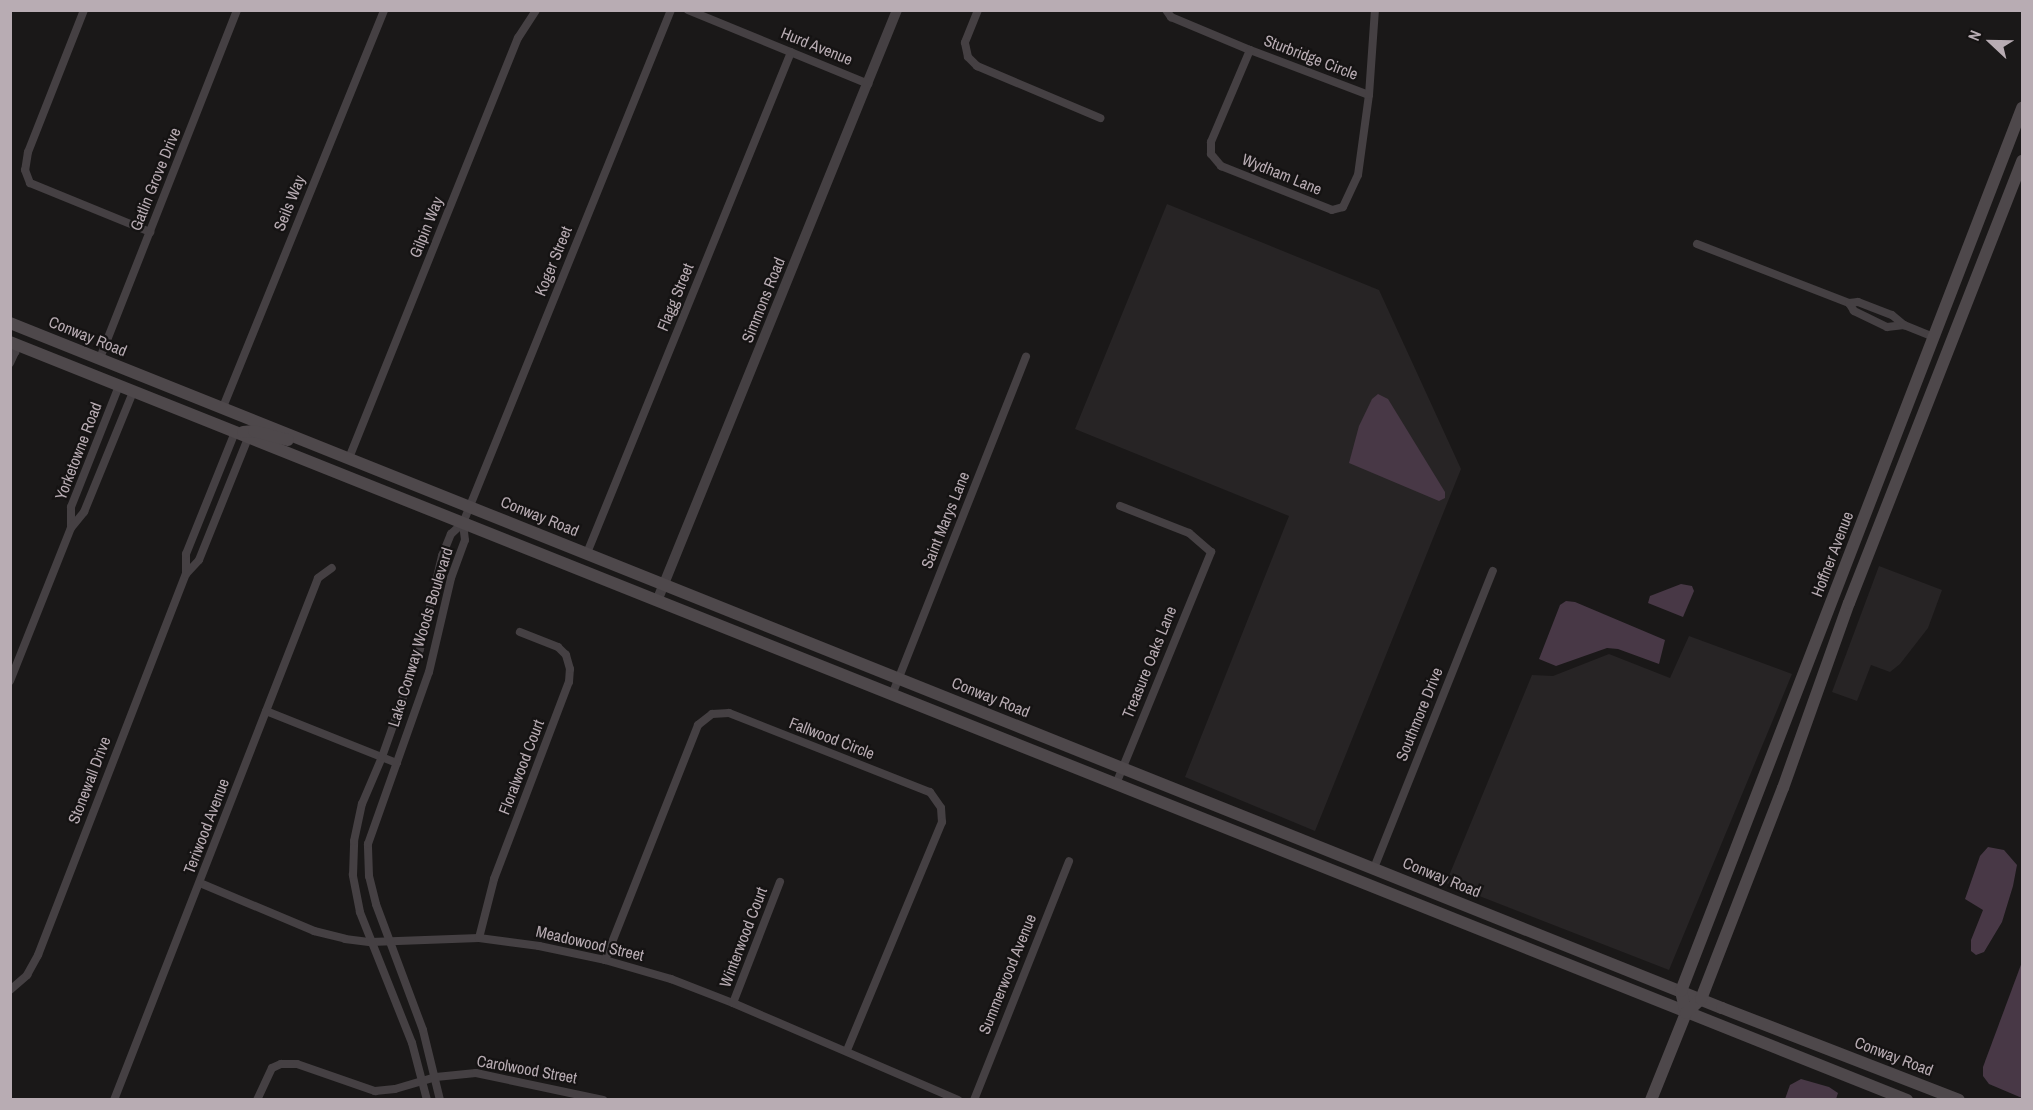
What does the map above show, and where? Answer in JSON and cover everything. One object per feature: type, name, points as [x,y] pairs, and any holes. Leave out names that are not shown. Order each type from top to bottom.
[{"type":"main road","name":"Hoffner Avenue","points":[[1681,991],[2022,108]]},
{"type":"main road","points":[[2005,206],[2000,190],[2002,179],[2022,129]]},
{"type":"main road","name":"Hoffner Avenue","points":[[1651,1100],[1686,1013],[1701,999],[1783,788],[1849,603],[2022,161]]},
{"type":"main road","points":[[1977,278],[1970,266],[1986,219],[1989,193]]},
{"type":"main road","name":"Conway Road","points":[[14,325],[1959,1100]]},
{"type":"main road","points":[[11,343],[1907,1100]]},
{"type":"main road","points":[[49,359],[84,363],[100,358]]},
{"type":"main road","points":[[159,402],[203,410],[223,407]]},
{"type":"main road","points":[[235,432],[254,431],[285,440],[307,441]]},
{"type":"main road","points":[[1849,603],[1844,587],[1872,513],[1872,493]]},
{"type":"main road","points":[[1830,655],[1829,642],[1837,621],[1837,607],[1832,600]]},
{"type":"main road","points":[[1364,884],[1392,887],[1438,906],[1455,900]]},
{"type":"main road","points":[[1445,916],[1465,913],[1496,925],[1521,926]]},
{"type":"main road","points":[[1681,991],[1686,1013]]},
{"type":"main road","points":[[1861,1081],[1876,1075],[1895,1074]]},
{"type":"street","points":[[84,10],[27,152],[25,170],[30,183],[150,232]]},
{"type":"street","name":"Gatlin Grove Drive","points":[[100,358],[237,10]]},
{"type":"street","name":"Seils Way","points":[[223,407],[384,10]]},
{"type":"street","name":"Gilpin Way","points":[[349,458],[518,38],[536,10]]},
{"type":"street","name":"Koger Street","points":[[463,523],[671,10]]},
{"type":"street","name":"Hurd Avenue","points":[[688,10],[868,84]]},
{"type":"street","name":"Simmons Road","points":[[657,600],[897,10]]},
{"type":"street","points":[[978,10],[966,43],[968,57],[977,66],[1100,118]]},
{"type":"street","name":"Sturbridge Circle","points":[[1166,10],[1171,16],[1250,50],[1369,95],[1375,10]]},
{"type":"street","name":"Wydham Lane","points":[[1250,50],[1211,142],[1211,154],[1221,166],[1332,210],[1343,207],[1358,175],[1369,95]]},
{"type":"street","name":"Flagg Street","points":[[587,553],[791,52]]},
{"type":"street","points":[[1696,244],[1849,303],[1858,302],[1892,315],[1904,325],[1933,337]]},
{"type":"street","points":[[10,363],[15,352],[11,343],[14,325]]},
{"type":"street","name":"Saint Marys Lane","points":[[892,694],[1026,357]]},
{"type":"street","name":"Yorketowne Road","points":[[71,528],[71,507],[119,386]]},
{"type":"street","name":"Yorketowne Road","points":[[10,681],[71,528],[84,512],[133,392]]},
{"type":"street","name":"Stonewall Drive","points":[[10,990],[27,975],[38,954],[186,574],[186,554],[235,432]]},
{"type":"street","name":"Stonewall Drive","points":[[186,574],[199,560],[248,438]]},
{"type":"street","name":"Treasure Oaks Lane","points":[[1116,784],[1211,552],[1189,533],[1120,506]]},
{"type":"street","name":"Lake Conway Woods Boulevard","points":[[427,1100],[412,1043],[360,912],[353,875],[354,841],[362,804],[382,757],[420,650],[437,570],[451,534],[463,523]]},
{"type":"street","name":"Lake Conway Woods Boulevard","points":[[440,1100],[423,1029],[389,941],[369,876],[368,844],[438,640],[451,578],[465,540],[463,523]]},
{"type":"street","name":"Teriwood Avenue","points":[[114,1100],[318,578],[332,568]]},
{"type":"street","name":"Southmore Drive","points":[[1374,868],[1493,571]]},
{"type":"street","name":"Floralwood Court","points":[[478,938],[494,879],[570,675],[566,655],[558,647],[520,632]]},
{"type":"street","points":[[266,711],[397,763]]},
{"type":"street","name":"Fallwood Circle","points":[[604,960],[698,724],[712,714],[729,713],[930,792],[941,808],[942,822],[847,1050]]},
{"type":"street","points":[[1269,846],[1280,831]]},
{"type":"street","points":[[1280,831],[1288,854]]},
{"type":"street","name":"Summerwood Avenue","points":[[974,1100],[1069,861]]},
{"type":"street","name":"Winterwood Court","points":[[733,1003],[780,882]]},
{"type":"street","name":"Meadowood Street","points":[[200,883],[314,931],[371,942],[478,938],[539,946],[604,960],[671,979],[847,1050],[958,1100]]},
{"type":"street","name":"Carolwood Street","points":[[257,1100],[272,1068],[281,1064],[297,1064],[375,1091],[436,1077],[476,1072],[603,1100]]},
{"type":"shaded area","points":[[1167,204],[1379,290],[1461,469],[1315,831],[1185,777],[1289,516],[1075,429]]},
{"type":"shaded area","points":[[1378,394],[1388,399],[1445,492],[1445,498],[1439,501],[1349,463],[1359,426],[1372,399]]},
{"type":"shaded area","points":[[1879,566],[1942,590],[1928,628],[1900,664],[1890,672],[1871,665],[1857,701],[1832,692]]},
{"type":"shaded area","points":[[1681,584],[1692,586],[1694,591],[1683,617],[1648,603],[1650,596]]},
{"type":"shaded area","points":[[1566,601],[1575,602],[1665,640],[1659,664],[1618,649],[1607,648],[1556,666],[1539,659],[1560,605]]},
{"type":"shaded area","points":[[1689,636],[1792,674],[1669,970],[1446,883],[1532,675],[1553,676],[1609,654],[1670,678]]},
{"type":"shaded area","points":[[1988,847],[2004,850],[2017,865],[2002,922],[1984,952],[1976,955],[1971,951],[1971,940],[1983,910],[1965,899],[1980,856]]},
{"type":"shaded area","points":[[2022,962],[2022,1098],[1989,1084],[1983,1076],[1983,1067]]},
{"type":"shaded area","points":[[1801,1079],[1829,1087],[1838,1093],[1836,1099],[1785,1099],[1790,1085]]}]
